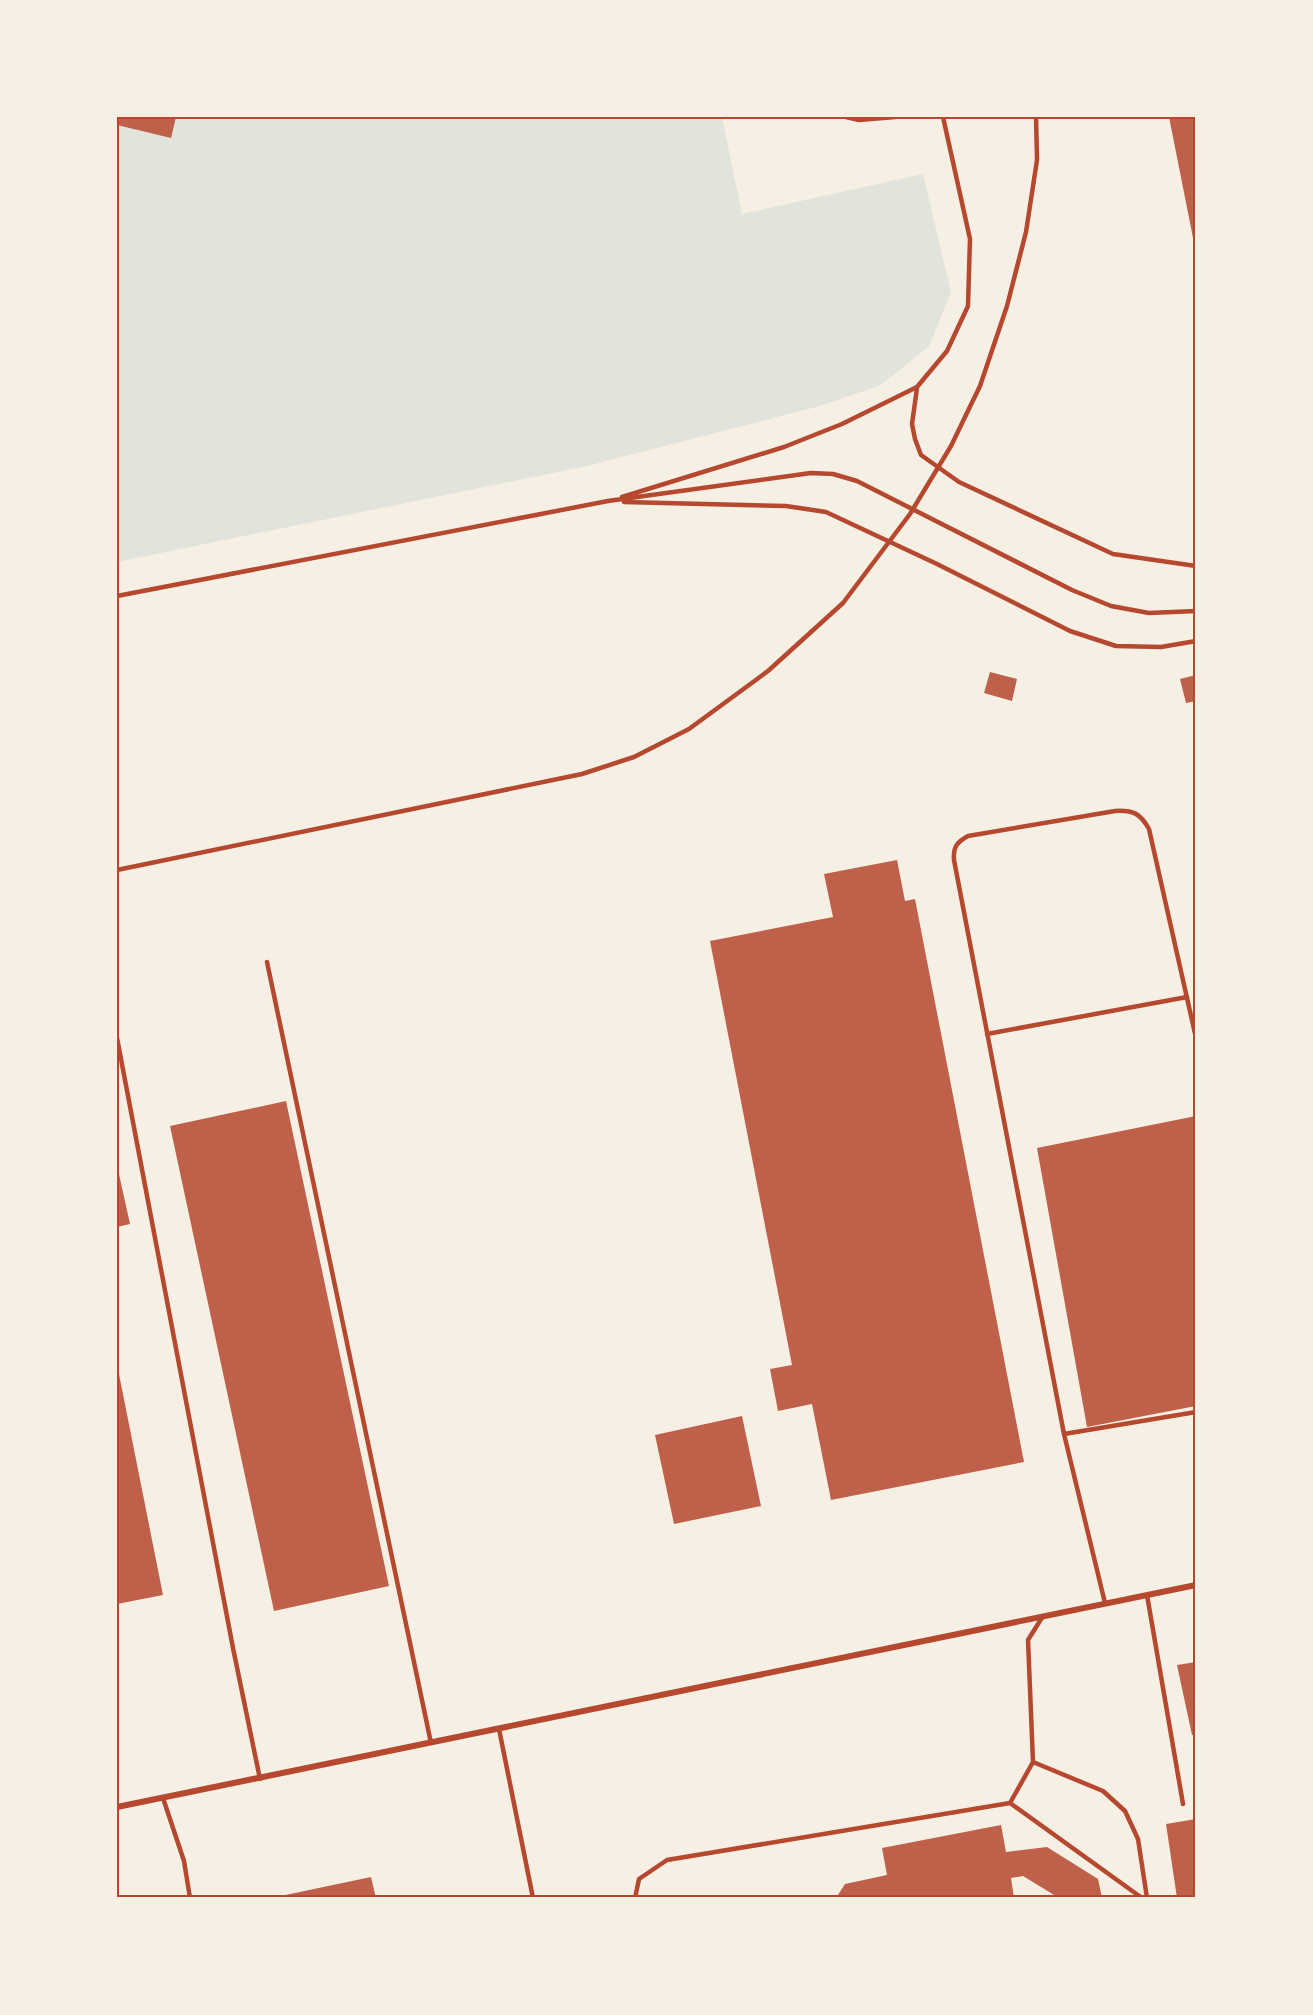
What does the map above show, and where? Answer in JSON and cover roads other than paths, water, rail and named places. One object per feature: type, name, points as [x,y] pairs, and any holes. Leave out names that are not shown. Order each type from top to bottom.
[{"type":"street","points":[[117,1807],[1196,1585]]},
{"type":"lane","points":[[846,117],[859,120],[895,117]]},
{"type":"lane","points":[[608,501],[784,447],[842,424],[917,387],[947,351],[968,306],[970,239],[944,117]]},
{"type":"lane","points":[[117,870],[582,774],[634,757],[689,729],[768,671],[843,603],[910,514],[951,446],[980,386],[1007,306],[1026,232],[1037,160],[1036,117]]},
{"type":"lane","points":[[917,387],[912,424],[921,455],[959,482],[1113,554],[1196,566]]},
{"type":"lane","points":[[117,596],[608,501],[811,473],[833,474],[857,481],[1072,590],[1112,606],[1149,613],[1196,611]]},
{"type":"lane","points":[[608,501],[786,506],[826,512],[1070,631],[1116,646],[1161,647],[1196,641]]},
{"type":"lane","points":[[1105,1603],[1064,1434],[954,860],[953,849],[958,842],[968,836],[1115,810],[1130,810],[1143,818],[1149,829],[1196,1038]]},
{"type":"lane","points":[[267,962],[431,1743]]},
{"type":"lane","points":[[987,1034],[1187,997]]},
{"type":"lane","points":[[117,1038],[260,1779]]},
{"type":"lane","points":[[1064,1434],[1196,1412]]},
{"type":"lane","points":[[1147,1595],[1183,1804]]},
{"type":"lane","points":[[1010,1803],[1033,1762],[1028,1641],[1043,1616]]},
{"type":"lane","points":[[499,1729],[533,1898]]},
{"type":"lane","points":[[1033,1762],[1103,1791],[1125,1811],[1138,1839],[1147,1898]]},
{"type":"lane","points":[[163,1798],[184,1861],[190,1898]]},
{"type":"lane","points":[[635,1898],[639,1879],[667,1860],[1010,1803],[1142,1898]]}]
